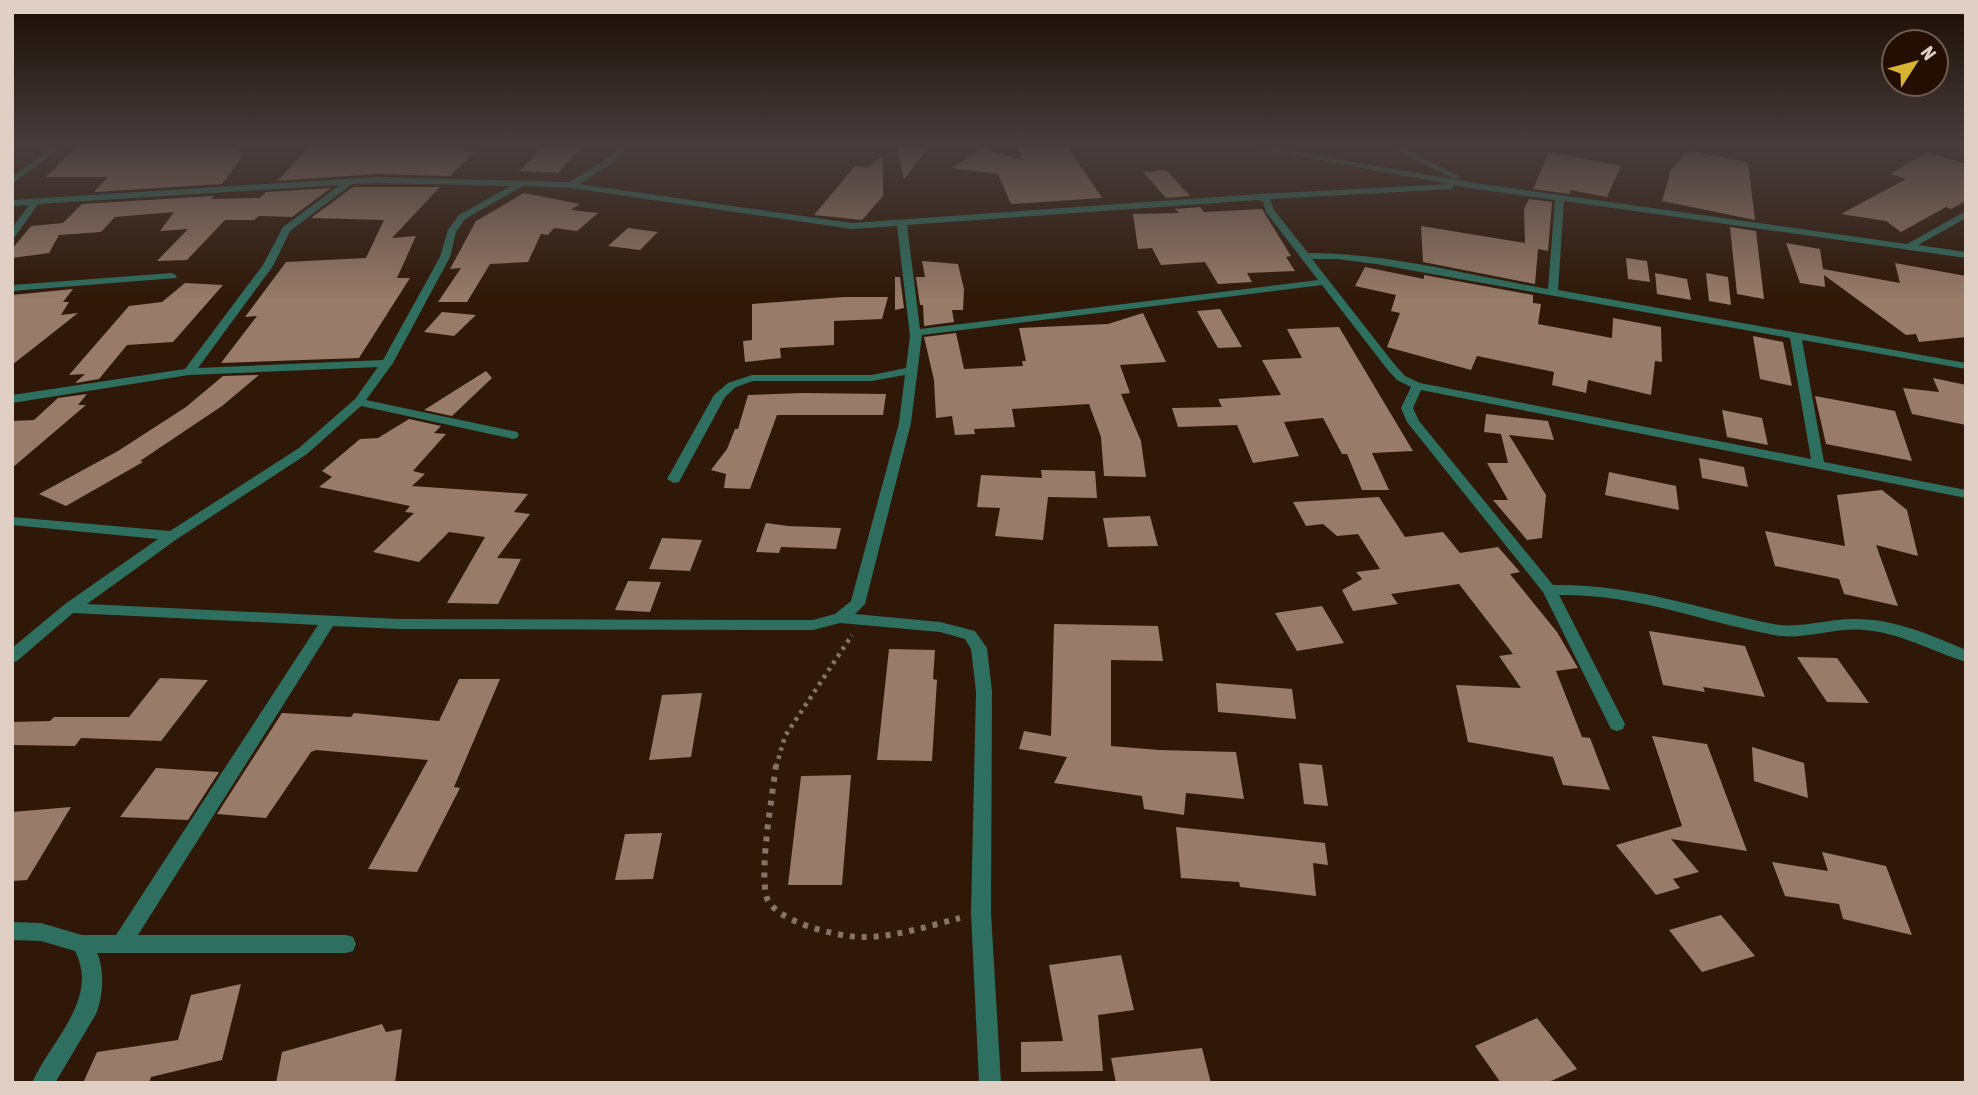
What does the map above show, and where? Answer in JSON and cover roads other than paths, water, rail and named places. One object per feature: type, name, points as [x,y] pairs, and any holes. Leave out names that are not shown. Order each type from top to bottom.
[{"type":"street","points":[[12,203],[100,197]]},
{"type":"street","points":[[189,372],[268,265],[286,229],[329,197]]},
{"type":"street","points":[[12,657],[70,608],[172,536],[303,451],[359,402],[387,363],[445,257],[452,232],[463,217],[499,197]]},
{"type":"street","points":[[649,197],[852,226],[1258,197]]},
{"type":"street","points":[[1259,197],[1267,201],[1269,209],[1401,378],[1417,386],[1966,494]]},
{"type":"street","points":[[1554,197],[1966,255]]},
{"type":"street","points":[[1553,291],[1560,198]]},
{"type":"street","points":[[12,235],[36,201]]},
{"type":"street","points":[[1908,247],[1966,215]]},
{"type":"street","points":[[840,618],[858,604],[905,424],[915,336],[902,224]]},
{"type":"street","points":[[1305,256],[1337,256],[1376,261],[1966,366]]},
{"type":"street","points":[[12,288],[172,276]]},
{"type":"street","points":[[915,336],[929,329],[1325,282]]},
{"type":"street","points":[[1795,334],[1818,465]]},
{"type":"street","points":[[12,398],[189,372],[387,363]]},
{"type":"street","points":[[674,479],[720,396],[732,385],[752,378],[838,380],[872,378],[911,370]]},
{"type":"street","points":[[1417,386],[1407,408],[1413,422],[1549,590],[1617,724]]},
{"type":"street","points":[[359,402],[513,435]]},
{"type":"street","points":[[12,521],[172,536]]},
{"type":"street","points":[[1549,590],[1581,588],[1619,593],[1776,630],[1796,632],[1860,624],[1898,629],[1966,656]]},
{"type":"street","points":[[70,608],[399,624],[813,625],[840,618],[940,627],[971,635],[979,648],[984,691],[981,914],[990,1083]]},
{"type":"street","points":[[121,944],[329,621]]},
{"type":"street","points":[[12,931],[41,932],[82,944],[346,944]]},
{"type":"street","points":[[43,1083],[89,1007],[92,963],[82,944]]}]
